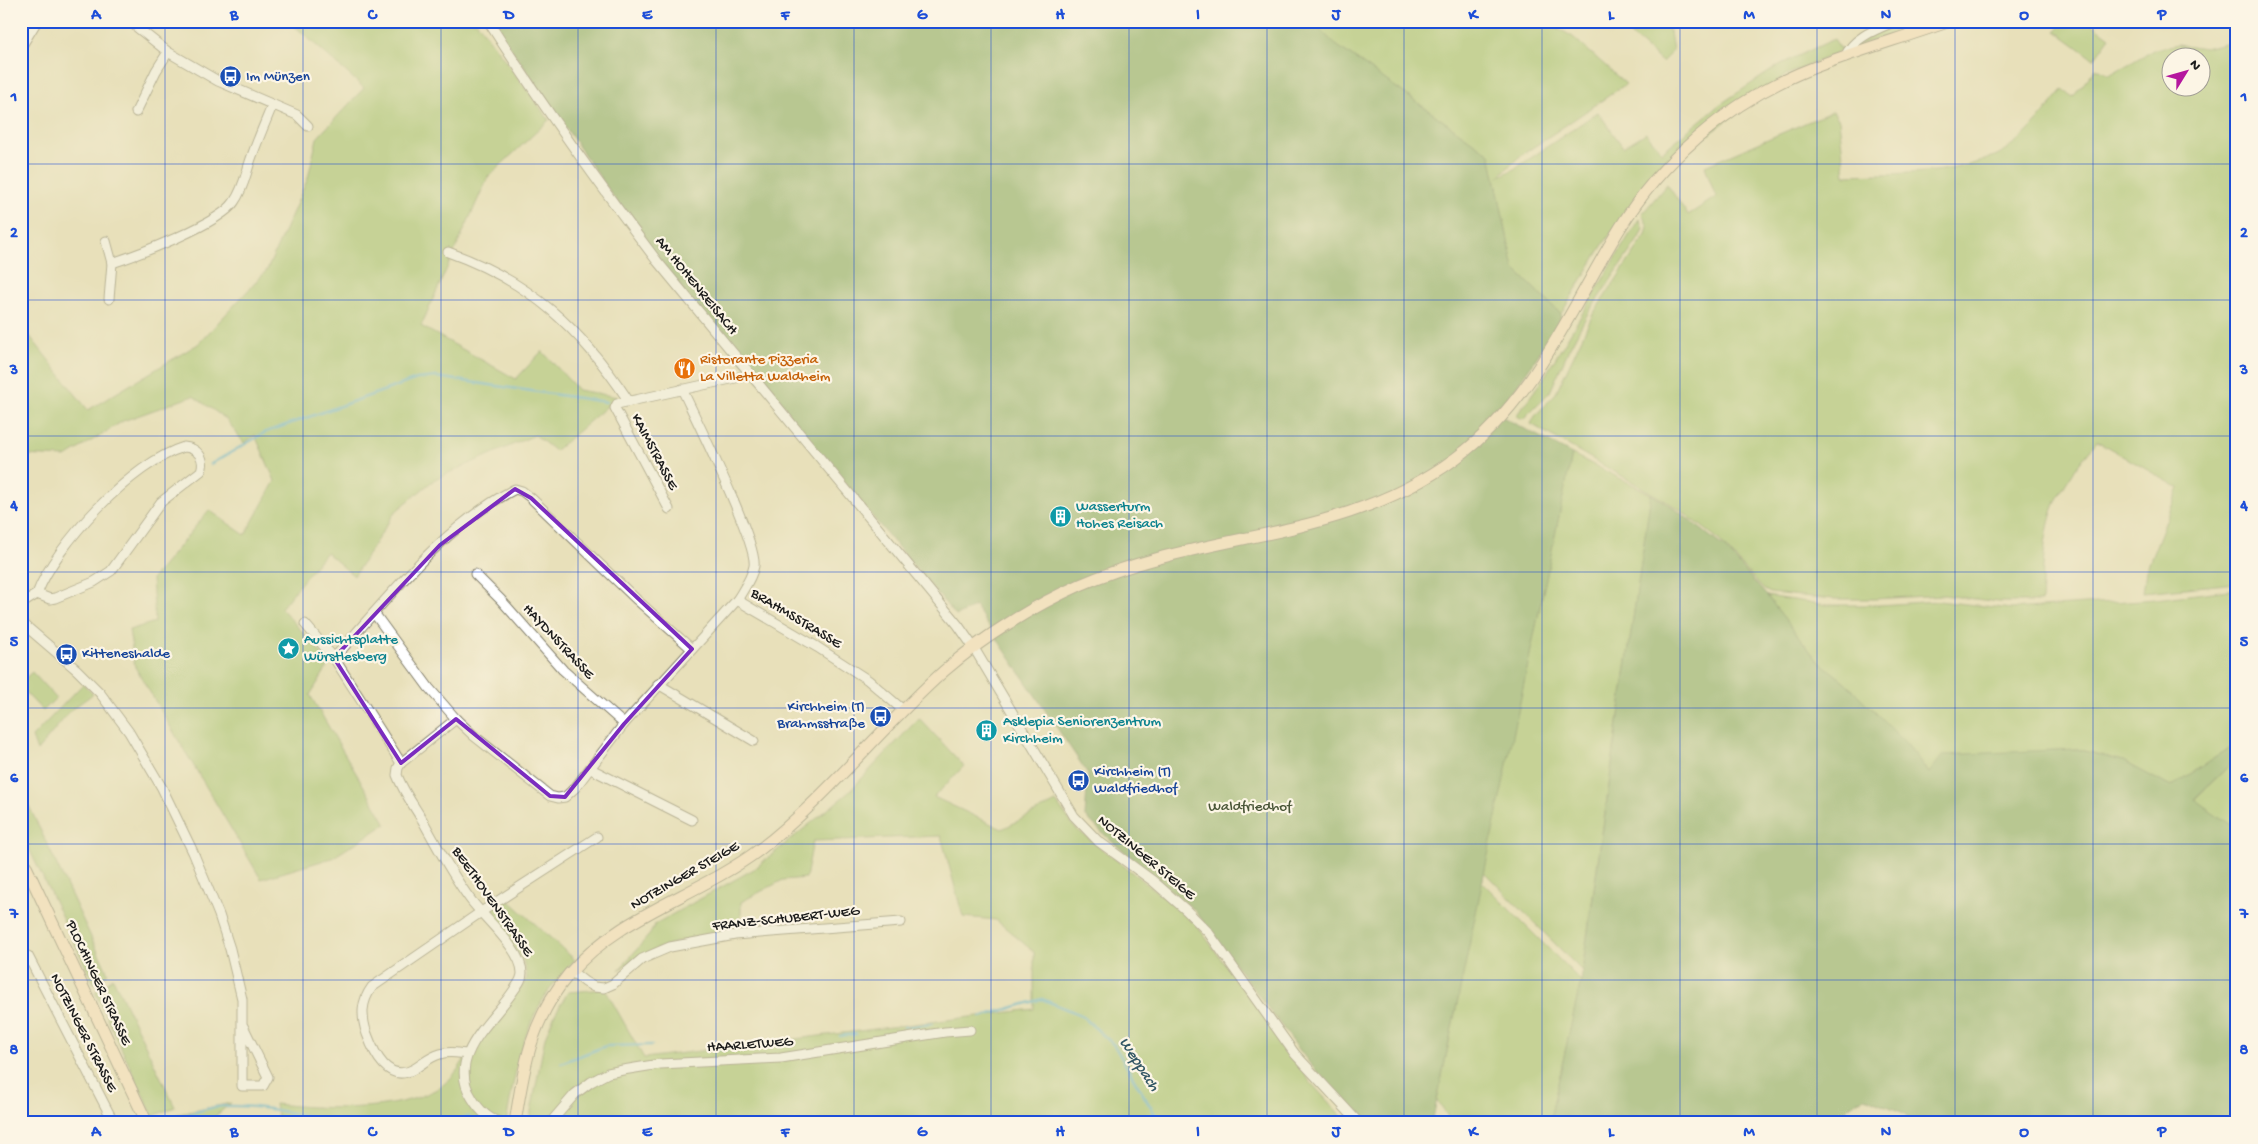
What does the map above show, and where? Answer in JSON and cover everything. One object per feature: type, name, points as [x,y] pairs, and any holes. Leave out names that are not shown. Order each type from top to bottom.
[{"type":"main road","name":"NOTZINGER STEIGE","points":[[515,1123],[524,1066],[540,1016],[552,994],[585,956],[610,937],[708,883],[760,849],[814,803],[903,710],[940,675],[974,648],[1043,604],[1102,576],[1142,563],[1340,517],[1406,490],[1453,461],[1481,439],[1528,385],[1555,344],[1623,222],[1654,181],[1690,145],[1730,113],[1761,93],[1796,75],[1950,21]]},
{"type":"main road","name":"PLOCHINGER STRASSE","points":[[21,856],[144,1122]]},
{"type":"street","points":[[21,47],[37,21]]},
{"type":"street","points":[[129,21],[168,52],[218,81],[272,106],[297,115],[308,126]]},
{"type":"street","name":"AM HOHENREISACH","points":[[488,21],[521,72],[612,202],[750,375],[974,648]]},
{"type":"street","points":[[1844,57],[1848,48],[1868,33],[1896,21]]},
{"type":"street","points":[[136,112],[156,71],[168,52]]},
{"type":"street","points":[[112,263],[178,237],[229,210],[243,184],[251,158],[272,106]]},
{"type":"street","points":[[106,241],[112,263],[109,299]]},
{"type":"street","points":[[448,252],[493,271],[552,310],[592,351],[628,400],[750,375]]},
{"type":"street","name":"BRAHMSSTRASSE","points":[[682,389],[743,524],[752,552],[754,565],[737,600],[817,647],[868,680],[903,710]]},
{"type":"street","name":"KAIMSTRASSE","points":[[628,400],[618,404],[615,408],[668,509]]},
{"type":"street","points":[[21,604],[37,594],[50,568],[90,516],[115,491],[137,473],[177,449],[184,447],[195,449],[202,460],[201,471],[161,502],[111,571],[99,579],[55,598],[50,599],[37,594]]},
{"type":"street","points":[[334,658],[374,613],[447,538],[488,506],[515,489],[522,491],[532,498],[637,600],[692,649]]},
{"type":"street","name":"HAYDNSTRASSE","points":[[475,574],[501,600],[563,670],[624,724]]},
{"type":"street","points":[[374,613],[429,688],[456,719],[520,774],[550,796],[558,798],[566,797],[658,684],[737,600]]},
{"type":"street","points":[[21,622],[77,670],[100,693],[129,732],[162,788],[193,852],[219,915],[240,990],[243,1026],[242,1086],[263,1086],[268,1077],[243,1026]]},
{"type":"street","name":"BEETHOVENSTRASSE","points":[[305,624],[334,658],[401,763],[397,775],[400,782],[454,875],[519,960],[522,976],[509,999],[482,1030],[466,1054]]},
{"type":"street","name":"NOTZINGER STEIGE","points":[[974,648],[1074,816],[1098,841],[1153,881],[1208,932],[1295,1054],[1359,1123]]},
{"type":"street","points":[[658,684],[754,741]]},
{"type":"street","points":[[401,763],[456,719]]},
{"type":"street","points":[[590,769],[692,820]]},
{"type":"street","points":[[504,1123],[489,1117],[478,1108],[469,1094],[464,1067],[466,1054],[448,1052],[438,1054],[406,1073],[397,1074],[391,1071],[377,1057],[364,1026],[363,1005],[366,995],[372,987],[481,912],[597,837]]},
{"type":"street","name":"FRANZ-SCHUBERT-WEG","points":[[571,972],[594,987],[604,988],[613,984],[642,959],[670,948],[735,935],[901,922]]},
{"type":"street","name":"NOTZINGER STRASSE","points":[[28,956],[114,1123]]},
{"type":"street","name":"HAARLETWEG","points":[[550,1123],[575,1094],[591,1082],[608,1073],[660,1064],[781,1058],[945,1032],[970,1030]]},
{"type":"highlighted area","points":[[515,489],[531,498],[692,649],[624,724],[565,797],[550,796],[456,719],[401,763],[334,658],[440,545]]},
{"type":"green space","points":[[289,21],[476,21],[549,120],[488,177],[421,326],[516,379],[542,351],[578,390],[618,397],[555,451],[535,435],[435,479],[395,512],[354,576],[326,552],[281,608],[330,663],[310,695],[386,824],[332,858],[261,879],[135,667],[129,630],[155,622],[152,579],[209,510],[245,535],[275,481],[255,435],[244,443],[226,419],[193,396],[123,421],[66,457],[21,455],[21,292],[26,299],[25,330],[88,410],[198,344],[267,270],[308,178],[317,138],[364,88]]},
{"type":"green space","name":"Waldfriedhof","points":[[492,21],[1311,21],[1336,45],[1490,154],[1514,269],[1561,314],[1558,327],[1497,414],[1572,454],[1432,1123],[1366,1123],[1310,1064],[1195,911],[1109,839],[1085,816],[1088,774],[975,606],[956,616],[659,263]]},
{"type":"green space","points":[[1311,21],[1546,21],[1573,37],[1626,84],[1519,157],[1498,177],[1516,168],[1598,112],[1623,147],[1646,133],[1662,152],[1719,105],[1781,64],[1834,39],[1842,51],[1786,75],[1648,181],[1602,246],[1561,314],[1514,269],[1490,154],[1336,45]]},
{"type":"green space","points":[[1614,21],[1661,21],[1670,32],[1673,51],[1662,62]]},
{"type":"green space","points":[[1905,21],[1934,21],[1856,46],[1877,32]]},
{"type":"green space","points":[[2063,21],[2088,21],[2110,37],[2094,59],[2056,31]]},
{"type":"green space","points":[[2237,40],[2237,583],[2143,592],[2146,571],[2179,488],[2097,441],[2066,483],[2053,509],[2045,543],[2041,602],[1999,602],[1943,595],[1834,599],[1770,593],[1763,589],[1717,538],[1676,507],[1531,424],[1535,416],[1556,393],[1593,314],[1646,235],[1648,226],[1642,214],[1667,184],[1688,215],[1716,197],[1705,166],[1833,111],[1839,120],[1845,175],[1922,172],[1961,167],[1997,155],[2007,149],[2025,135],[2063,90],[2073,97],[2096,68],[2109,75],[2155,49],[2178,44],[2205,48]]},
{"type":"green space","points":[[1639,219],[1643,228],[1639,238],[1587,315],[1550,392],[1523,419],[1516,416],[1543,379]]},
{"type":"green space","points":[[1572,454],[1651,494],[1582,971],[1484,872]]},
{"type":"green space","points":[[1651,494],[1673,507],[1724,547],[1767,596],[1817,660],[1846,683],[1906,743],[1929,773],[1943,755],[2077,749],[2123,761],[2171,787],[2237,743],[2237,758],[2194,799],[2237,829],[2237,1123],[1911,1123],[1906,1114],[1865,1097],[1849,1107],[1834,1123],[1549,1123],[1581,981]]},
{"type":"green space","points":[[2237,589],[2237,743],[2171,787],[2123,761],[2077,749],[2047,751],[1929,773],[1906,743],[1846,683],[1817,660],[1767,596],[1827,605],[1879,605],[1938,601],[2012,609],[2156,599]]},
{"type":"green space","points":[[32,672],[56,698],[43,711],[21,688],[21,682]]},
{"type":"green space","points":[[83,684],[93,694],[72,709],[37,751],[32,737]]},
{"type":"green space","points":[[919,718],[964,766],[934,797],[1002,829],[1056,802],[1075,828],[1193,920],[1311,1083],[1348,1123],[529,1123],[545,1037],[555,1014],[568,992],[605,989],[644,1058],[1034,1009],[1034,952],[996,920],[963,917],[941,836],[813,841],[806,878],[783,880],[741,902],[741,929],[693,938],[662,947],[647,953],[619,970],[650,934],[655,924],[754,869],[848,793]]},
{"type":"green space","points":[[2237,758],[2237,829],[2194,800]]},
{"type":"green space","points":[[21,789],[108,973],[94,984],[21,832]]},
{"type":"green space","points":[[1482,882],[1581,981],[1549,1123],[1449,1123],[1449,1118],[1437,1101]]},
{"type":"green space","points":[[501,893],[575,960],[551,988],[531,1023],[520,1055],[506,1123],[278,1123],[275,1104],[342,1108],[392,1104],[435,1090],[451,1078],[479,1037],[527,978],[523,960],[481,907]]},
{"type":"green space","points":[[113,978],[175,1107],[153,1116],[95,992]]},
{"type":"green space","points":[[231,1103],[207,1123],[166,1123],[174,1115]]},
{"type":"waterway","points":[[211,464],[266,432],[417,379],[436,377],[606,402]]},
{"type":"waterway","name":"Weppach","points":[[980,1017],[1042,999],[1081,1015],[1114,1045],[1160,1123]]},
{"type":"waterway","name":"Weppach","points":[[904,1027],[932,1024]]},
{"type":"waterway","name":"Weppach","points":[[840,1036],[856,1034]]},
{"type":"waterway","name":"Weppach","points":[[561,1063],[606,1046],[652,1045]]},
{"type":"waterway","name":"Weppach","points":[[711,1050],[749,1047]]},
{"type":"waterway","name":"Weppach","points":[[166,1123],[205,1109],[221,1106],[258,1107],[344,1123]]},
{"type":"waterway","name":"Weppach","points":[[441,1123],[469,1117]]},
{"type":"place","name":"Im Münzen","points":[[230,77]]},
{"type":"place","name":"Ristorante Pizzeria La Villetta Waldheim","points":[[684,369]]},
{"type":"place","name":"Wasserturm Hohes Reisach","points":[[1060,516]]},
{"type":"place","name":"Aussichtsplatte Würstlesberg","points":[[288,649]]},
{"type":"place","name":"Kitteneshalde","points":[[66,654]]},
{"type":"place","name":"Kirchheim (T) Brahmsstraße","points":[[881,716]]},
{"type":"place","name":"Asklepia Seniorenzentrum Kirchheim","points":[[987,731]]},
{"type":"place","name":"Kirchheim (T) Waldfriedhof","points":[[1078,781]]}]
